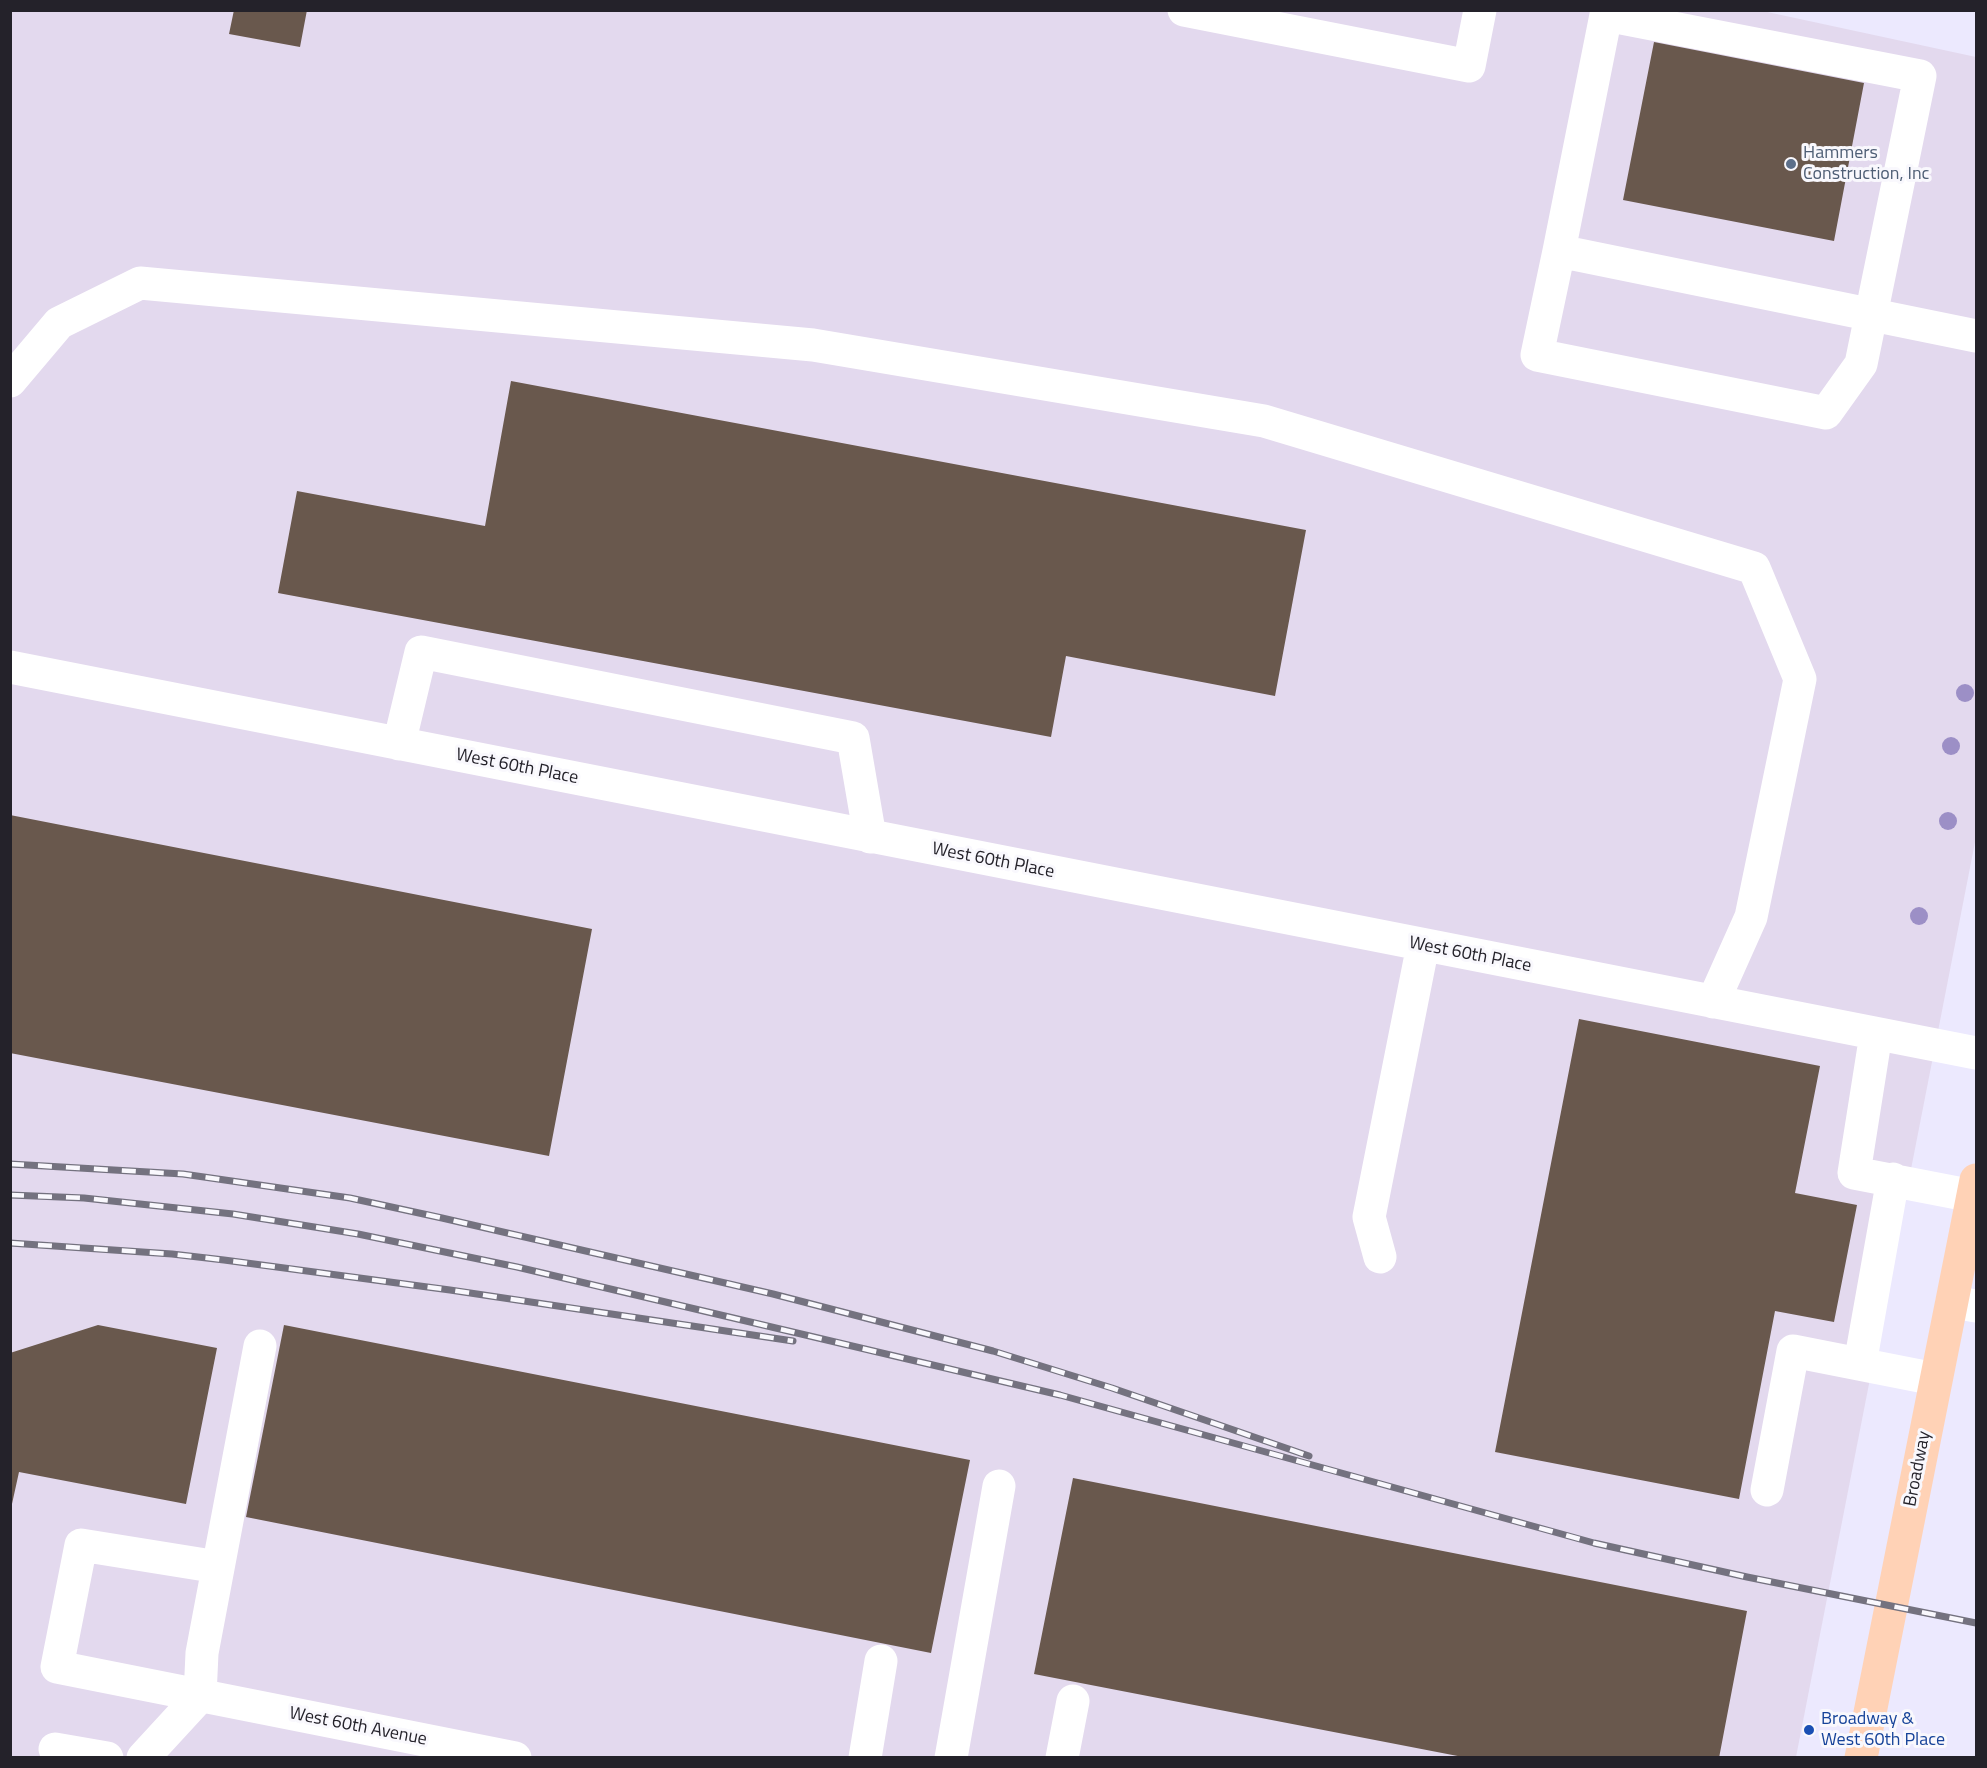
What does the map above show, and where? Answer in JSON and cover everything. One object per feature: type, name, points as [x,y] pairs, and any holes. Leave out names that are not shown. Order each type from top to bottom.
[{"type":"main road","name":"Broadway","points":[[1861,1758],[1935,1379],[1964,1304],[1975,1188]]},
{"type":"street","points":[[1184,10],[1469,66],[1480,10]]},
{"type":"street","points":[[1606,15],[1920,76],[1873,315],[1861,364],[1826,413],[1537,356],[1559,251],[1606,15]]},
{"type":"street","points":[[1559,251],[1977,336]]},
{"type":"street","points":[[10,381],[59,323],[140,283],[813,345],[1264,421],[1754,568],[1800,679],[1752,917],[1713,1002]]},
{"type":"street","points":[[399,744],[421,652],[853,738],[870,837]]},
{"type":"street","name":"West 60th Place","points":[[10,668],[1977,1053]]},
{"type":"street","points":[[1380,1257],[1369,1217],[1423,945]]},
{"type":"street","points":[[1876,1034],[1854,1173],[1975,1188]]},
{"type":"street","points":[[1860,1364],[1893,1179]]},
{"type":"street","points":[[143,1758],[200,1696],[202,1653],[260,1346]]},
{"type":"street","points":[[1767,1490],[1793,1351],[1935,1379]]},
{"type":"street","points":[[951,1758],[999,1486]]},
{"type":"street","name":"West 60th Avenue","points":[[218,1567],[81,1545],[57,1667],[514,1758]]},
{"type":"street","points":[[865,1758],[881,1661]]},
{"type":"street","points":[[1062,1758],[1073,1701]]},
{"type":"street","points":[[55,1749],[107,1758]]},
{"type":"shaded area","points":[[1758,10],[1976,57],[1976,837],[1796,1757],[11,1758],[11,11]]},
{"type":"building","points":[[234,10],[307,10],[300,47],[229,34]]},
{"type":"building","points":[[1654,42],[1864,83],[1834,241],[1623,200]]},
{"type":"building","points":[[511,381],[1306,530],[1275,696],[1066,656],[1051,737],[278,593],[297,491],[485,526]]},
{"type":"building","points":[[10,815],[592,929],[549,1156],[10,1053]]},
{"type":"building","points":[[1579,1019],[1820,1066],[1795,1193],[1857,1205],[1834,1322],[1775,1311],[1739,1499],[1495,1452]]},
{"type":"building","points":[[98,1325],[217,1348],[186,1504],[19,1472],[10,1513],[10,1353]]},
{"type":"building","points":[[284,1325],[970,1460],[931,1653],[246,1517]]},
{"type":"building","points":[[1073,1478],[1747,1611],[1719,1758],[1468,1758],[1034,1674]]},
{"type":"railway","points":[[10,1164],[183,1174],[350,1198],[442,1218],[773,1294],[993,1351],[1112,1388],[1309,1456]]},
{"type":"railway","points":[[10,1195],[84,1198],[233,1214],[358,1234],[517,1267],[1060,1395],[1594,1543],[1747,1577],[1976,1623]]},
{"type":"railway","points":[[10,1243],[172,1254],[224,1260],[450,1290],[793,1341]]},
{"type":"place","name":"Hammers Construction, Inc","points":[[1791,164]]},
{"type":"place","name":"Broadway & West 60th Place","points":[[1809,1730]]}]
